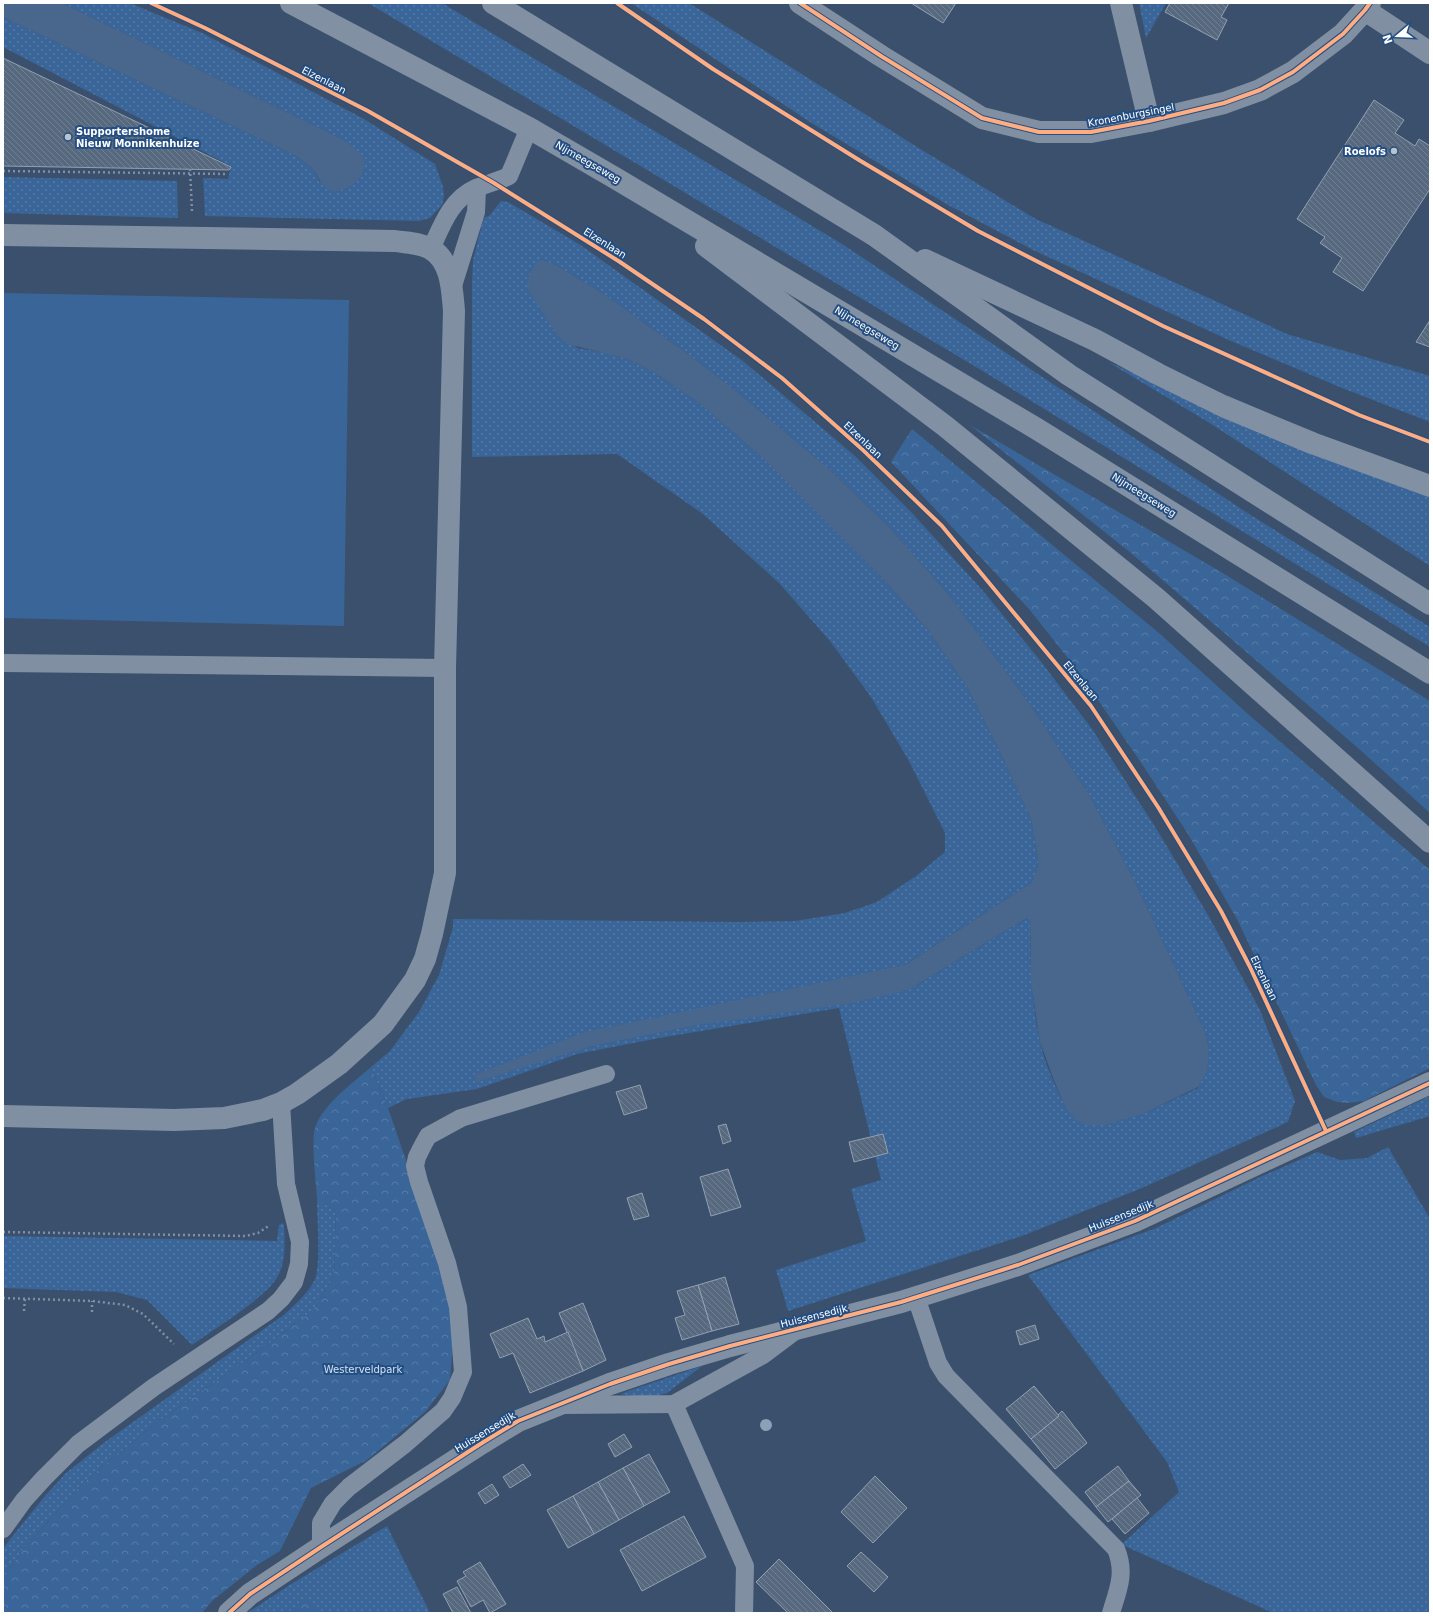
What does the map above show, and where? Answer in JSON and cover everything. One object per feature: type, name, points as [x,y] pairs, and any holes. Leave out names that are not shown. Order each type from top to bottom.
[{"type":"highway","name":"Nijmeegseweg","points":[[291,3],[529,128],[615,178],[1037,429],[1430,672]]},
{"type":"highway","points":[[493,3],[874,235],[1070,375],[1430,604]]},
{"type":"highway","points":[[615,178],[944,426],[1035,499],[1156,598],[1430,842]]},
{"type":"highway","points":[[874,235],[1095,340],[1158,374],[1223,406],[1312,443],[1430,486]]},
{"type":"street","name":"Kronenburgsingel","points":[[800,3],[881,56],[982,118],[1039,132],[1091,132],[1149,121],[1224,103],[1260,90],[1293,72],[1343,34],[1368,6]]},
{"type":"street","points":[[1121,3],[1149,121]]},
{"type":"street","points":[[1368,6],[1430,53]]},
{"type":"street","points":[[3,235],[395,241],[414,243],[431,249],[442,258],[448,270],[452,289],[454,318],[445,668],[446,873],[425,959],[415,980],[383,1024],[339,1064],[312,1084],[281,1103],[264,1110],[224,1118],[174,1120],[3,1116]]},
{"type":"street","name":"Huissensedijk","points":[[229,1613],[250,1594],[518,1421],[610,1384],[677,1362],[730,1346],[916,1297],[1018,1265],[1135,1220],[1430,1083]]},
{"type":"lane","points":[[431,249],[446,215],[461,196],[476,188],[494,183],[508,176],[529,128]]},
{"type":"lane","points":[[452,289],[476,212],[476,188]]},
{"type":"lane","points":[[3,663],[445,668]]},
{"type":"lane","points":[[321,1547],[321,1523],[333,1503],[349,1487],[405,1444],[443,1411],[452,1398],[463,1372],[458,1307],[447,1263],[418,1182],[415,1166],[417,1157],[428,1136],[460,1118],[606,1074]]},
{"type":"lane","points":[[3,1529],[24,1500],[78,1444],[154,1387],[268,1312],[281,1299],[294,1282],[299,1264],[300,1242],[286,1184],[281,1103]]},
{"type":"lane","points":[[916,1297],[938,1363],[946,1376],[1116,1549],[1121,1565],[1121,1575],[1112,1613]]},
{"type":"lane","points":[[555,1405],[674,1404],[763,1355],[799,1328]]},
{"type":"lane","points":[[674,1404],[745,1566],[744,1613]]},
{"type":"path","points":[[190,169],[193,239]]},
{"type":"path","points":[[3,171],[228,174]]},
{"type":"path","points":[[3,1232],[246,1236],[262,1231],[275,1220],[294,1219]]},
{"type":"path","points":[[3,1298],[92,1301],[114,1303],[134,1308],[143,1314],[192,1362]]},
{"type":"path","points":[[24,1311],[25,1298]]},
{"type":"path","points":[[92,1301],[92,1312]]},
{"type":"green space","points":[[62,3],[130,3],[202,33],[364,119],[435,164],[443,187],[444,196],[442,205],[430,218],[419,221],[205,216],[203,178],[228,179],[231,166],[3,47],[3,17],[298,157],[313,169],[320,182],[340,138]]},
{"type":"green space","points":[[368,3],[442,3],[842,244],[1249,514],[1430,627],[1430,647],[981,370]]},
{"type":"green space","points":[[631,3],[689,3],[917,147],[1034,218],[1287,334],[1430,376],[1430,422],[1342,388],[1231,341],[1035,251],[948,205],[810,122]]},
{"type":"green space","points":[[1139,3],[1166,3],[1146,38]]},
{"type":"green space","points":[[3,177],[177,181],[178,218],[3,213]]},
{"type":"green space","points":[[501,201],[508,202],[579,244],[743,361],[855,456],[912,513],[984,592],[1039,659],[1092,729],[1159,833],[1208,915],[1260,1010],[1295,1101],[1288,1122],[1142,1188],[1022,1236],[788,1311],[776,1270],[866,1241],[851,1189],[881,1180],[839,1008],[659,1038],[577,1054],[477,1089],[407,1099],[388,1108],[371,1067],[390,1051],[419,1012],[439,975],[453,927],[453,919],[739,922],[795,921],[845,913],[877,902],[916,876],[945,852],[945,833],[909,761],[871,697],[830,641],[779,583],[703,514],[617,454],[472,457],[473,260],[483,220],[485,217],[489,216]],"holes":[[[540,259],[556,265],[604,294],[699,362],[829,469],[890,528],[950,596],[1029,703],[1090,796],[1137,886],[1205,1032],[1209,1051],[1198,1088],[1145,1113],[1065,1107],[1044,1058],[1037,1026],[1032,979],[1030,916],[908,990],[692,1026],[589,1047],[476,1081],[474,1075],[905,965],[1031,883],[1039,865],[1031,819],[999,750],[967,687],[928,630],[883,579],[766,461],[699,403],[652,371],[628,359],[577,348],[540,306],[527,288]]]},
{"type":"green space","points":[[3,293],[349,300],[344,626],[3,618]]},
{"type":"green space","points":[[1108,362],[1229,414],[1430,493],[1430,566],[1208,422]]},
{"type":"green space","points":[[970,425],[1221,572],[1430,701],[1430,813],[1358,748],[1131,553]]},
{"type":"green space","points":[[912,429],[1159,633],[1249,715],[1430,870],[1430,1068],[1364,1101],[1348,1103],[1337,1102],[1324,1097],[1316,1085],[1238,921],[1188,834],[1140,761],[1078,671],[1029,609],[891,462]]},
{"type":"green space","name":"Westerveldpark","points":[[371,1067],[388,1108],[456,1305],[450,1380],[425,1412],[367,1460],[311,1488],[280,1551],[257,1565],[212,1601],[202,1613],[3,1613],[3,1579],[23,1549],[85,1481],[160,1420],[251,1357],[313,1310],[334,1276],[336,1211],[317,1199],[314,1152],[315,1128],[324,1111],[331,1103]]},
{"type":"green space","points":[[1430,1096],[1430,1116],[1356,1138],[1354,1132]]},
{"type":"green space","points":[[1388,1147],[1430,1219],[1430,1613],[1273,1613],[1121,1545],[1179,1492],[1167,1462],[1028,1275],[1156,1228],[1258,1178],[1317,1152],[1340,1160],[1367,1158]]},
{"type":"green space","points":[[317,1199],[336,1211],[334,1276],[313,1310],[251,1357],[160,1420],[85,1481],[23,1549],[3,1579],[3,1548],[45,1496],[66,1473],[105,1442],[285,1314],[306,1294],[315,1279],[317,1272]]},
{"type":"green space","points":[[283,1223],[285,1238],[284,1257],[281,1270],[272,1285],[263,1294],[226,1322],[192,1345],[147,1300],[116,1292],[3,1288],[3,1236],[277,1241],[279,1225]]},
{"type":"green space","points":[[702,1366],[667,1393],[650,1398],[620,1394]]},
{"type":"green space","points":[[387,1526],[430,1613],[319,1613],[308,1598],[287,1613],[247,1613],[288,1586]]},
{"type":"green space","points":[[308,1597],[319,1613],[287,1613]]},
{"type":"shaded area","points":[[3,3],[62,3],[340,138],[354,148],[362,157],[364,167],[362,173],[354,183],[348,187],[336,191],[330,190],[321,183],[312,168],[298,157],[3,17]]},
{"type":"shaded area","points":[[540,259],[556,265],[604,294],[699,362],[742,396],[829,469],[890,528],[950,596],[1029,703],[1090,796],[1137,886],[1205,1032],[1209,1050],[1207,1071],[1198,1087],[1145,1113],[1105,1125],[1086,1125],[1076,1120],[1065,1107],[1040,1042],[1031,982],[1030,916],[908,990],[852,1003],[692,1026],[589,1047],[476,1082],[474,1075],[585,1032],[905,965],[1031,883],[1039,865],[1031,819],[999,750],[967,687],[928,630],[883,579],[766,461],[699,403],[652,371],[628,359],[567,344],[557,335],[527,288],[530,272]]},
{"type":"building","points":[[911,3],[956,3],[943,23]]},
{"type":"building","points":[[1170,3],[1229,3],[1221,17],[1227,20],[1217,40],[1165,12]]},
{"type":"building","points":[[3,58],[231,167],[229,170],[3,166]]},
{"type":"building","points":[[1374,100],[1404,120],[1395,133],[1415,146],[1419,139],[1430,146],[1430,189],[1363,291],[1333,272],[1342,258],[1320,243],[1325,237],[1297,219]]},
{"type":"building","points":[[1430,320],[1430,347],[1416,342]]},
{"type":"building","points":[[640,1085],[647,1108],[624,1115],[616,1092]]},
{"type":"building","points":[[726,1124],[731,1141],[723,1144],[718,1126]]},
{"type":"building","points":[[883,1134],[888,1153],[854,1162],[849,1142]]},
{"type":"building","points":[[728,1169],[741,1207],[711,1216],[700,1177]]},
{"type":"building","points":[[642,1193],[649,1216],[634,1220],[627,1198]]},
{"type":"building","points":[[725,1277],[739,1324],[712,1331],[698,1285]]},
{"type":"building","points":[[698,1285],[712,1331],[682,1340],[675,1318],[685,1315],[677,1291]]},
{"type":"building","points":[[583,1303],[606,1360],[583,1371],[559,1313]]},
{"type":"building","points":[[528,1318],[537,1339],[544,1336],[545,1342],[568,1332],[583,1371],[530,1393],[513,1353],[500,1358],[490,1334]]},
{"type":"building","points":[[1035,1325],[1039,1339],[1020,1345],[1016,1331]]},
{"type":"building","points":[[1034,1386],[1059,1416],[1031,1439],[1006,1409]]},
{"type":"building","points":[[1062,1411],[1087,1443],[1055,1469],[1031,1439],[1059,1416],[1058,1415]]},
{"type":"building","points":[[624,1434],[632,1447],[615,1457],[608,1444]]},
{"type":"building","points":[[649,1454],[670,1492],[644,1506],[623,1468]]},
{"type":"building","points":[[523,1464],[531,1475],[510,1488],[503,1477]]},
{"type":"building","points":[[1118,1466],[1129,1481],[1096,1507],[1085,1492]]},
{"type":"building","points":[[623,1468],[644,1506],[619,1520],[598,1482]]},
{"type":"building","points":[[875,1476],[907,1508],[873,1543],[841,1512]]},
{"type":"building","points":[[1129,1481],[1141,1495],[1108,1522],[1096,1507]]},
{"type":"building","points":[[598,1482],[619,1520],[594,1534],[573,1496]]},
{"type":"building","points":[[492,1484],[499,1495],[485,1504],[478,1493]]},
{"type":"building","points":[[573,1496],[594,1534],[568,1548],[547,1510]]},
{"type":"building","points":[[1137,1498],[1149,1513],[1125,1534],[1112,1519]]},
{"type":"building","points":[[684,1516],[706,1557],[642,1591],[620,1550]]},
{"type":"building","points":[[861,1552],[888,1577],[874,1592],[847,1566]]},
{"type":"building","points":[[779,1559],[833,1613],[788,1613],[756,1582]]},
{"type":"building","points":[[480,1562],[506,1604],[490,1613],[483,1600],[471,1607],[457,1581],[466,1576],[463,1572]]},
{"type":"building","points":[[457,1587],[471,1613],[453,1613],[443,1594]]},
{"type":"cycle path","name":"Elzenlaan","points":[[151,3],[205,28],[368,111],[494,183],[620,262],[704,319],[782,378],[863,450],[942,526],[1091,706],[1158,807],[1221,911],[1250,967],[1326,1131]]},
{"type":"cycle path","points":[[617,3],[713,69],[859,160],[978,231],[1163,326],[1359,415],[1430,442]]},
{"type":"cycle path","points":[[800,3],[881,56],[982,118],[1039,132],[1091,132],[1149,121],[1224,103],[1260,90],[1293,72],[1343,34],[1370,3]]},
{"type":"cycle path","points":[[229,1613],[250,1594],[518,1421],[610,1384],[669,1364],[730,1346],[901,1302],[1018,1265],[1135,1221],[1430,1083]]},
{"type":"place","name":"Supportershome Nieuw Monnikenhuize","points":[[68,137]]},
{"type":"place","name":"Roelofs","points":[[1394,151]]}]
